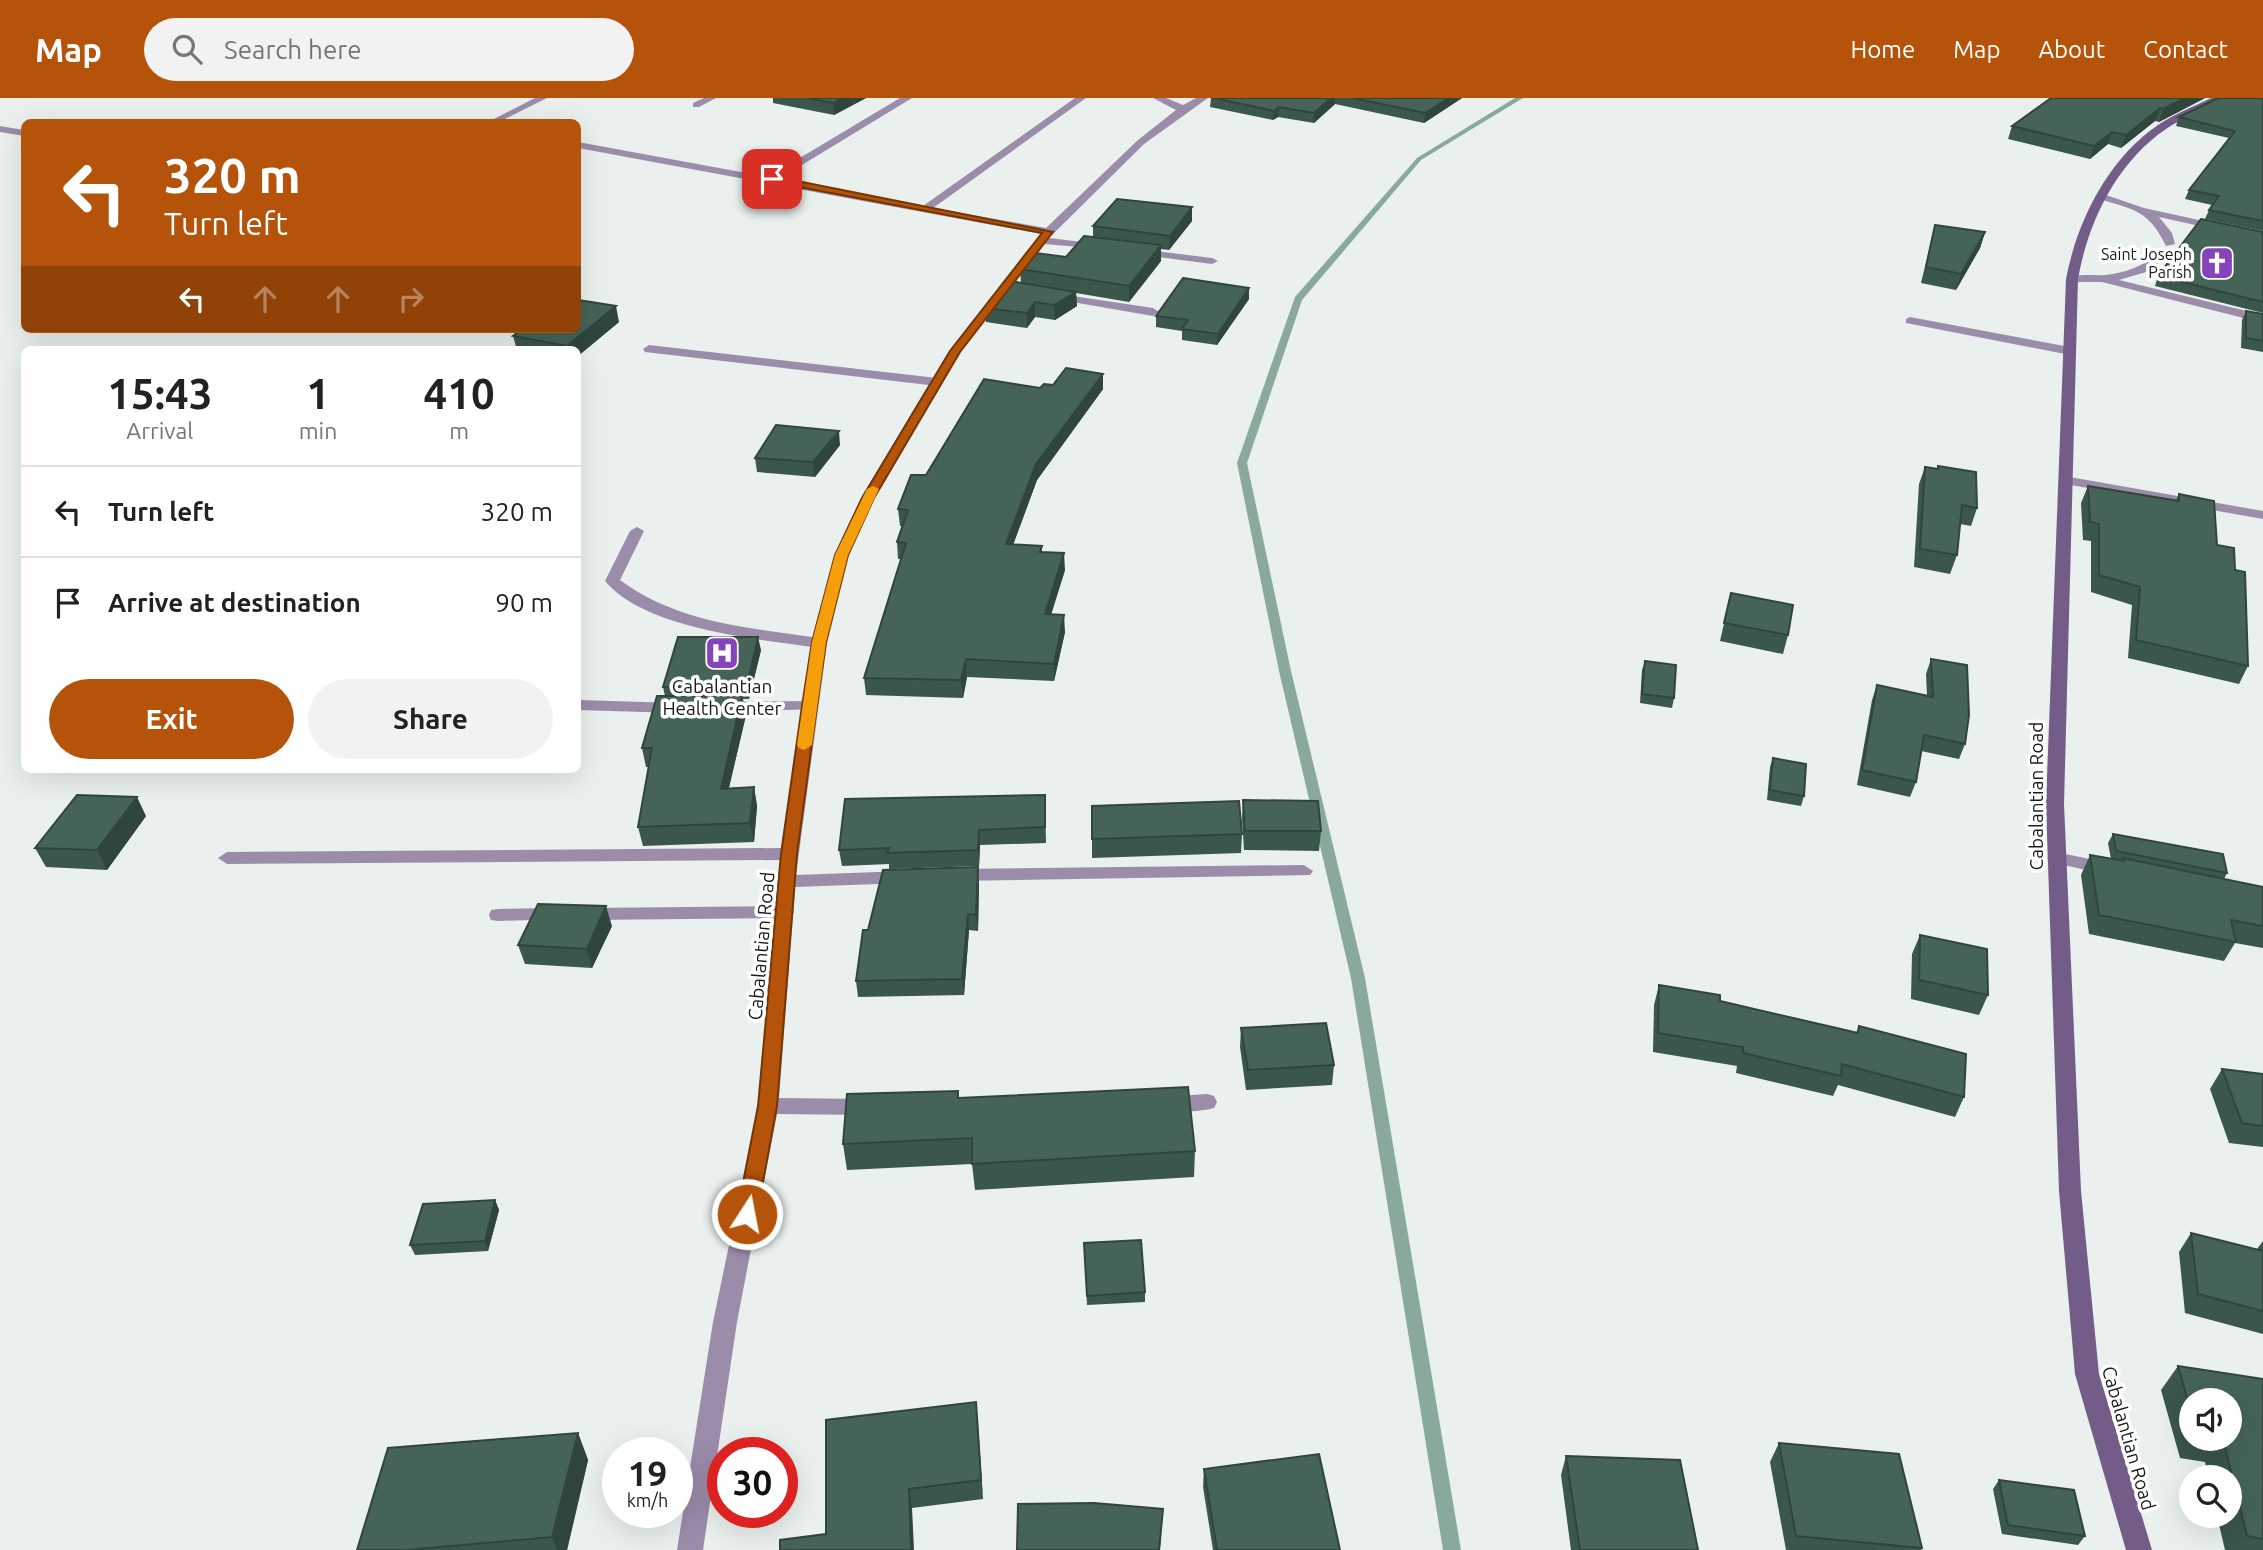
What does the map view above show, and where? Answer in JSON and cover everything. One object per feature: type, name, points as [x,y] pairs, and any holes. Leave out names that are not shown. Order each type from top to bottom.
[{"type":"street","points":[[499,119],[542,98]]},
{"type":"street","points":[[696,105],[711,98]]},
{"type":"street","points":[[772,179],[907,98]]},
{"type":"street","points":[[926,208],[1081,98]]},
{"type":"street","points":[[1158,98],[1183,109]]},
{"type":"street","name":"Cabalantian Road","points":[[690,1550],[725,1322],[768,1106],[789,854],[819,642],[842,555],[868,498],[956,351],[1010,289],[1045,236],[1141,142],[1183,109],[1203,98]]},
{"type":"street","name":"Cabalantian Road","points":[[2139,1550],[2087,1374],[2070,1191],[2056,858],[2064,480],[2072,279],[2074,261],[2100,196],[2129,160],[2159,129],[2218,98]]},
{"type":"street","points":[[0,129],[21,132]]},
{"type":"street","points":[[581,146],[926,208],[1107,248]]},
{"type":"street","points":[[2100,196],[2140,210],[2263,237]]},
{"type":"street","points":[[2140,210],[2157,219],[2165,229],[2170,244]]},
{"type":"street","points":[[1120,250],[1212,261]]},
{"type":"street","points":[[2072,279],[2102,279],[2137,272],[2162,256]]},
{"type":"street","points":[[2102,279],[2263,319]]},
{"type":"street","points":[[1044,294],[1153,312]]},
{"type":"street","points":[[1910,321],[2070,351]]},
{"type":"street","points":[[649,349],[937,382]]},
{"type":"street","points":[[2064,480],[2263,515]]},
{"type":"street","points":[[637,531],[612,581],[630,598],[672,614],[731,630],[819,642]]},
{"type":"street","points":[[581,705],[702,708],[810,706]]},
{"type":"street","points":[[227,858],[789,854]]},
{"type":"street","points":[[2056,858],[2133,874]]},
{"type":"street","points":[[788,881],[1045,872],[1304,871]]},
{"type":"street","points":[[498,915],[785,912]]},
{"type":"street","points":[[1153,1103],[1208,1102]]},
{"type":"street","points":[[768,1106],[892,1107]]},
{"type":"building","points":[[807,98],[842,98],[833,103]]},
{"type":"building","points":[[1214,98],[1331,98],[1314,113],[1279,107],[1274,111]]},
{"type":"building","points":[[1353,98],[1449,98],[1425,113]]},
{"type":"building","points":[[2051,98],[2185,98],[2160,108],[2126,135],[2112,132],[2094,146],[2012,126]]},
{"type":"building","points":[[2218,98],[2263,98],[2263,221],[2209,210],[2219,196],[2189,190],[2235,131],[2179,117]]},
{"type":"building","points":[[1117,199],[1192,207],[1170,236],[1093,226]]},
{"type":"building","name":"Saint Joseph Parish","points":[[2201,219],[2263,232],[2263,302],[2158,276]]},
{"type":"building","points":[[1935,225],[1985,232],[1961,274],[1926,267]]},
{"type":"building","points":[[1084,236],[1161,245],[1129,286],[1020,269],[1036,253],[1066,257]]},
{"type":"building","points":[[1183,278],[1249,288],[1218,334],[1182,329],[1188,320],[1156,316]]},
{"type":"building","points":[[1010,281],[1076,292],[1054,305],[1035,302],[1027,313],[985,308]]},
{"type":"building","points":[[581,300],[616,306],[567,346],[513,336],[517,333],[581,333]]},
{"type":"building","points":[[2246,311],[2263,314],[2263,341],[2246,338]]},
{"type":"building","points":[[1066,368],[1103,374],[1036,464],[1006,544],[1042,546],[1040,552],[1064,553],[1045,614],[1064,615],[1054,664],[966,659],[961,680],[864,678],[906,543],[897,542],[908,510],[898,509],[911,475],[926,475],[984,379],[1040,388],[1044,384],[1053,385]]},
{"type":"building","points":[[776,425],[839,431],[813,462],[755,458]]},
{"type":"building","points":[[1938,466],[1976,472],[1977,508],[1962,505],[1957,555],[1920,549],[1925,467],[1938,469]]},
{"type":"building","points":[[2088,486],[2179,501],[2179,494],[2214,501],[2217,545],[2234,548],[2235,570],[2245,572],[2248,666],[2136,640],[2140,587],[2099,575],[2099,524],[2090,522]]},
{"type":"building","points":[[1731,593],[1793,605],[1788,635],[1724,623]]},
{"type":"building","points":[[678,637],[758,637],[747,686],[663,687]]},
{"type":"building","points":[[1931,659],[1967,665],[1969,715],[1965,744],[1924,735],[1916,782],[1862,770],[1877,685],[1933,697]]},
{"type":"building","points":[[1645,661],[1676,665],[1674,698],[1642,694]]},
{"type":"building","points":[[657,696],[742,696],[721,789],[754,787],[750,823],[638,827],[652,748],[642,748]]},
{"type":"building","points":[[1773,758],[1806,764],[1804,796],[1770,790]]},
{"type":"building","points":[[77,795],[137,797],[97,850],[35,848]]},
{"type":"building","points":[[1045,795],[1045,827],[979,830],[978,850],[887,853],[889,848],[839,850],[845,799]]},
{"type":"building","points":[[1243,800],[1318,801],[1321,831],[1245,831]]},
{"type":"building","points":[[1239,801],[1242,834],[1092,839],[1092,806]]},
{"type":"building","points":[[2113,834],[2223,854],[2227,873],[2116,851]]},
{"type":"building","points":[[2090,855],[2124,861],[2123,858],[2263,887],[2263,926],[2231,920],[2236,942],[2099,915]]},
{"type":"building","points":[[978,867],[976,915],[968,914],[962,979],[856,981],[863,930],[868,930],[883,870]]},
{"type":"building","points":[[538,904],[606,906],[587,949],[518,945]]},
{"type":"building","points":[[1920,935],[1987,949],[1988,995],[1919,980]]},
{"type":"building","points":[[1659,985],[1720,995],[1720,1001],[1858,1033],[1859,1026],[1966,1054],[1964,1097],[1842,1064],[1841,1076],[1743,1053],[1743,1047],[1658,1033]]},
{"type":"building","points":[[1326,1023],[1334,1065],[1248,1070],[1241,1028]]},
{"type":"building","points":[[2222,1069],[2263,1074],[2263,1126],[2242,1123]]},
{"type":"building","points":[[1188,1087],[1195,1151],[972,1164],[972,1138],[843,1144],[847,1094],[958,1091],[958,1098]]},
{"type":"building","points":[[495,1200],[485,1241],[410,1245],[423,1204]]},
{"type":"building","points":[[2191,1233],[2263,1251],[2263,1311],[2198,1294]]},
{"type":"building","points":[[1141,1240],[1145,1292],[1087,1296],[1084,1243]]},
{"type":"building","points":[[2178,1366],[2263,1379],[2263,1539],[2247,1536],[2242,1516],[2242,1465],[2229,1465],[2226,1451],[2242,1451],[2242,1388],[2184,1388]]},
{"type":"building","points":[[976,1402],[981,1480],[909,1489],[911,1550],[780,1550],[780,1540],[826,1534],[826,1420]]},
{"type":"building","points":[[578,1433],[552,1537],[406,1550],[357,1550],[388,1448]]},
{"type":"building","points":[[1779,1443],[1899,1454],[1922,1548],[1796,1536]]},
{"type":"building","points":[[1319,1454],[1340,1550],[1217,1550],[1204,1469]]},
{"type":"building","points":[[1566,1456],[1680,1460],[1698,1550],[1580,1550]]},
{"type":"building","points":[[1999,1480],[2074,1490],[2085,1536],[2008,1525]]},
{"type":"building","points":[[1094,1503],[1163,1509],[1159,1550],[1017,1550],[1018,1504]]},
{"type":"waterway","points":[[1452,1550],[1358,978],[1285,671],[1242,463],[1298,299],[1419,159],[1520,98]]},
{"type":"slow traffic","points":[[804,745],[819,642],[842,555],[873,489]]},
{"type":"place","name":"Saint Joseph Parish","points":[[2217,263]]},
{"type":"place","name":"Cabalantian Health Center","points":[[722,653]]},
{"type":"route","points":[[747,1214],[768,1106],[789,854],[819,642],[842,555],[868,498],[956,351],[1048,232],[772,179]]}]
